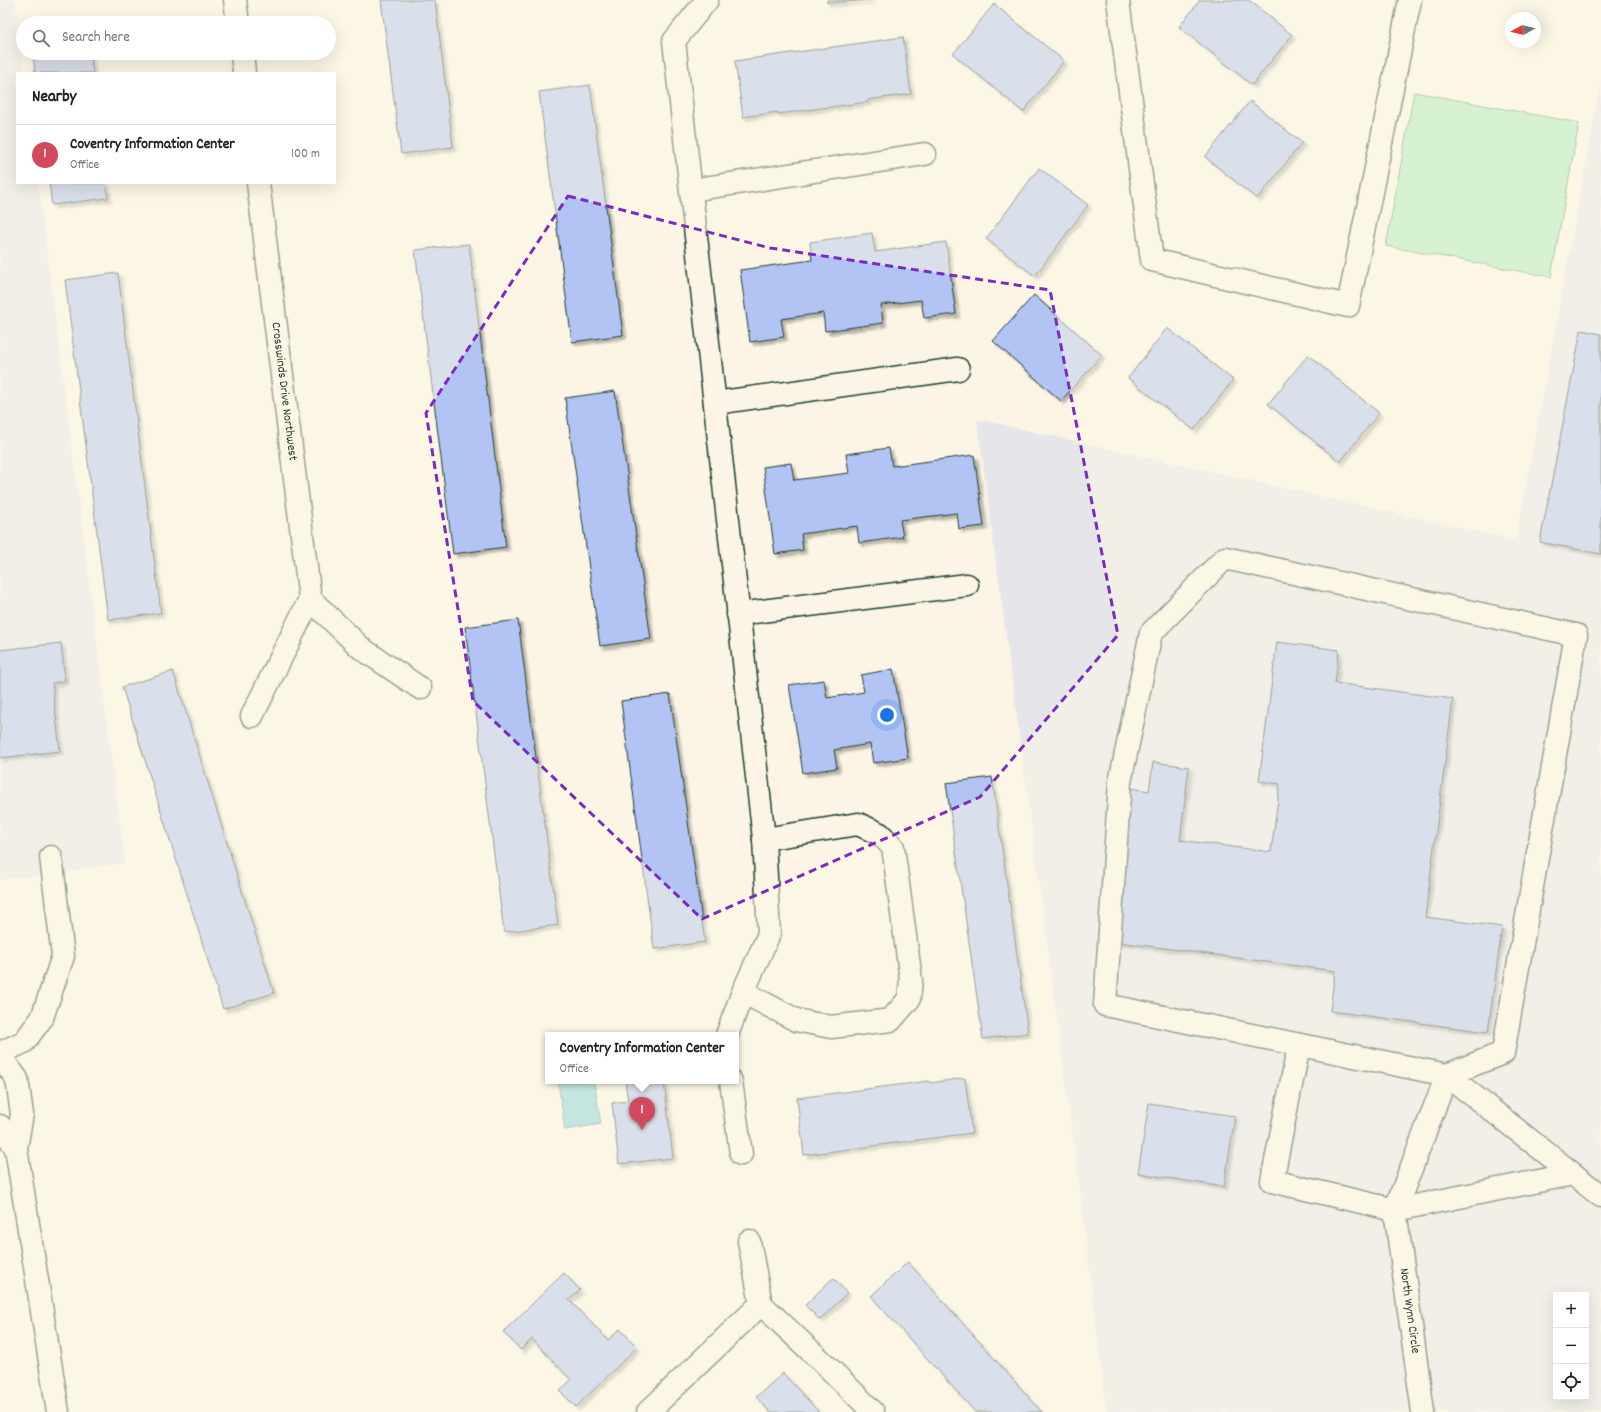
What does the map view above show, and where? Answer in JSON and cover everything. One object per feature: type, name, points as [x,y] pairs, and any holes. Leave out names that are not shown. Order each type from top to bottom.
[{"type":"street","points":[[235,0],[237,16]]},
{"type":"street","points":[[707,0],[674,41],[764,839],[768,934],[743,992],[728,1032]]},
{"type":"street","points":[[1118,0],[1152,260],[1348,306],[1410,0]]},
{"type":"street","points":[[243,60],[244,72]]},
{"type":"street","points":[[691,190],[925,154]]},
{"type":"street","name":"Crosswinds Drive Northwest","points":[[258,184],[310,599]]},
{"type":"street","points":[[715,403],[958,369]]},
{"type":"street","points":[[1395,1210],[1446,1075],[1503,1052],[1576,635],[1225,558],[1151,633],[1120,782],[1105,1005],[1446,1075],[1601,1196]]},
{"type":"street","points":[[738,614],[967,584]]},
{"type":"street","points":[[252,716],[310,599],[361,648],[420,688]]},
{"type":"street","points":[[743,992],[796,1020],[831,1027],[891,1020],[909,999],[911,980],[893,847],[880,834],[858,824],[764,839]]},
{"type":"street","points":[[51,857],[63,956],[42,1018],[24,1042],[0,1055],[17,1079],[22,1114],[16,1148],[58,1412]]},
{"type":"street","points":[[1298,1045],[1272,1181],[1395,1210],[1573,1174]]},
{"type":"street","points":[[731,1084],[741,1154]]},
{"type":"street","points":[[0,1126],[16,1148]]},
{"type":"street","name":"North Wynn Circle","points":[[1395,1210],[1423,1412]]},
{"type":"street","points":[[749,1241],[761,1304],[873,1412]]},
{"type":"street","points":[[648,1412],[761,1304]]},
{"type":"highlighted area","points":[[568,196],[770,248],[1050,290],[1118,635],[980,797],[702,919],[473,701],[426,413]]},
{"type":"shaded area","points":[[0,0],[15,0],[17,16],[16,60],[22,60],[24,72],[16,72],[16,184],[38,184],[125,863],[0,880]]},
{"type":"shaded area","points":[[1601,82],[1601,1412],[1107,1412],[1077,1166],[977,419],[1516,540]]},
{"type":"green space","points":[[1414,92],[1579,123],[1551,277],[1386,246]]},
{"type":"water","points":[[558,1084],[594,1084],[601,1124],[565,1130]]},
{"type":"building","points":[[381,0],[435,0],[453,147],[401,154]]},
{"type":"building","points":[[827,0],[873,0],[827,3]]},
{"type":"building","points":[[1200,0],[1249,0],[1292,35],[1252,85],[1179,27]]},
{"type":"building","points":[[994,4],[1064,61],[1023,112],[953,54]]},
{"type":"building","points":[[903,37],[911,94],[868,100],[868,102],[743,117],[735,61]]},
{"type":"building","points":[[34,60],[91,60],[93,72],[35,72]]},
{"type":"building","points":[[590,85],[623,335],[572,342],[539,92]]},
{"type":"building","points":[[1250,101],[1302,143],[1257,199],[1205,157]]},
{"type":"building","points":[[1039,168],[1088,205],[1035,276],[986,239]]},
{"type":"building","points":[[49,184],[106,184],[108,198],[52,205]]},
{"type":"building","points":[[872,233],[875,252],[946,242],[956,314],[924,318],[921,300],[881,305],[883,323],[825,331],[823,313],[781,319],[784,337],[750,342],[740,270],[812,260],[810,242]]},
{"type":"building","points":[[469,244],[506,547],[453,554],[415,250]]},
{"type":"building","points":[[118,273],[161,613],[108,620],[65,280]]},
{"type":"building","points":[[1034,295],[1102,355],[1061,401],[993,341]]},
{"type":"building","points":[[1167,328],[1233,380],[1194,430],[1128,378]]},
{"type":"building","points":[[1581,330],[1601,334],[1601,554],[1540,542]]},
{"type":"building","points":[[1308,355],[1379,413],[1340,462],[1268,404]]},
{"type":"building","points":[[615,391],[651,639],[600,646],[565,398]]},
{"type":"building","points":[[889,448],[892,466],[974,455],[984,526],[959,529],[957,513],[900,520],[903,537],[859,543],[857,526],[801,534],[803,550],[775,554],[763,467],[791,463],[794,480],[849,473],[846,454]]},
{"type":"building","points":[[518,620],[558,925],[504,932],[465,627]]},
{"type":"building","points":[[1277,642],[1339,650],[1335,683],[1453,699],[1425,917],[1502,927],[1488,1032],[1330,1011],[1335,971],[1111,941],[1131,788],[1149,791],[1153,762],[1189,767],[1180,840],[1271,852],[1280,784],[1259,781]]},
{"type":"building","points":[[61,643],[65,681],[52,683],[60,751],[0,758],[0,650]]},
{"type":"building","points":[[893,669],[908,758],[873,763],[870,744],[834,750],[837,768],[803,773],[789,685],[824,680],[827,698],[864,692],[861,675]]},
{"type":"building","points":[[173,671],[274,993],[223,1009],[122,687]]},
{"type":"building","points":[[670,694],[705,942],[654,949],[621,701]]},
{"type":"building","points":[[992,777],[1028,1033],[983,1039],[946,783]]},
{"type":"building","points":[[965,1078],[972,1133],[804,1155],[797,1098],[929,1081],[930,1083]]},
{"type":"building","points":[[625,1084],[664,1084],[673,1158],[619,1164],[612,1103],[628,1101]]},
{"type":"building","points":[[1149,1103],[1235,1116],[1224,1187],[1138,1173]]},
{"type":"building","points":[[908,1262],[1042,1412],[975,1412],[871,1296]]},
{"type":"building","points":[[564,1273],[580,1290],[569,1300],[608,1340],[620,1329],[637,1347],[576,1407],[560,1391],[571,1380],[532,1339],[521,1350],[503,1332]]},
{"type":"building","points":[[833,1278],[847,1293],[820,1320],[805,1305]]},
{"type":"building","points":[[783,1373],[819,1412],[770,1412],[756,1397]]},
{"type":"place","name":"Coventry Information Center","points":[[642,1130]]}]
